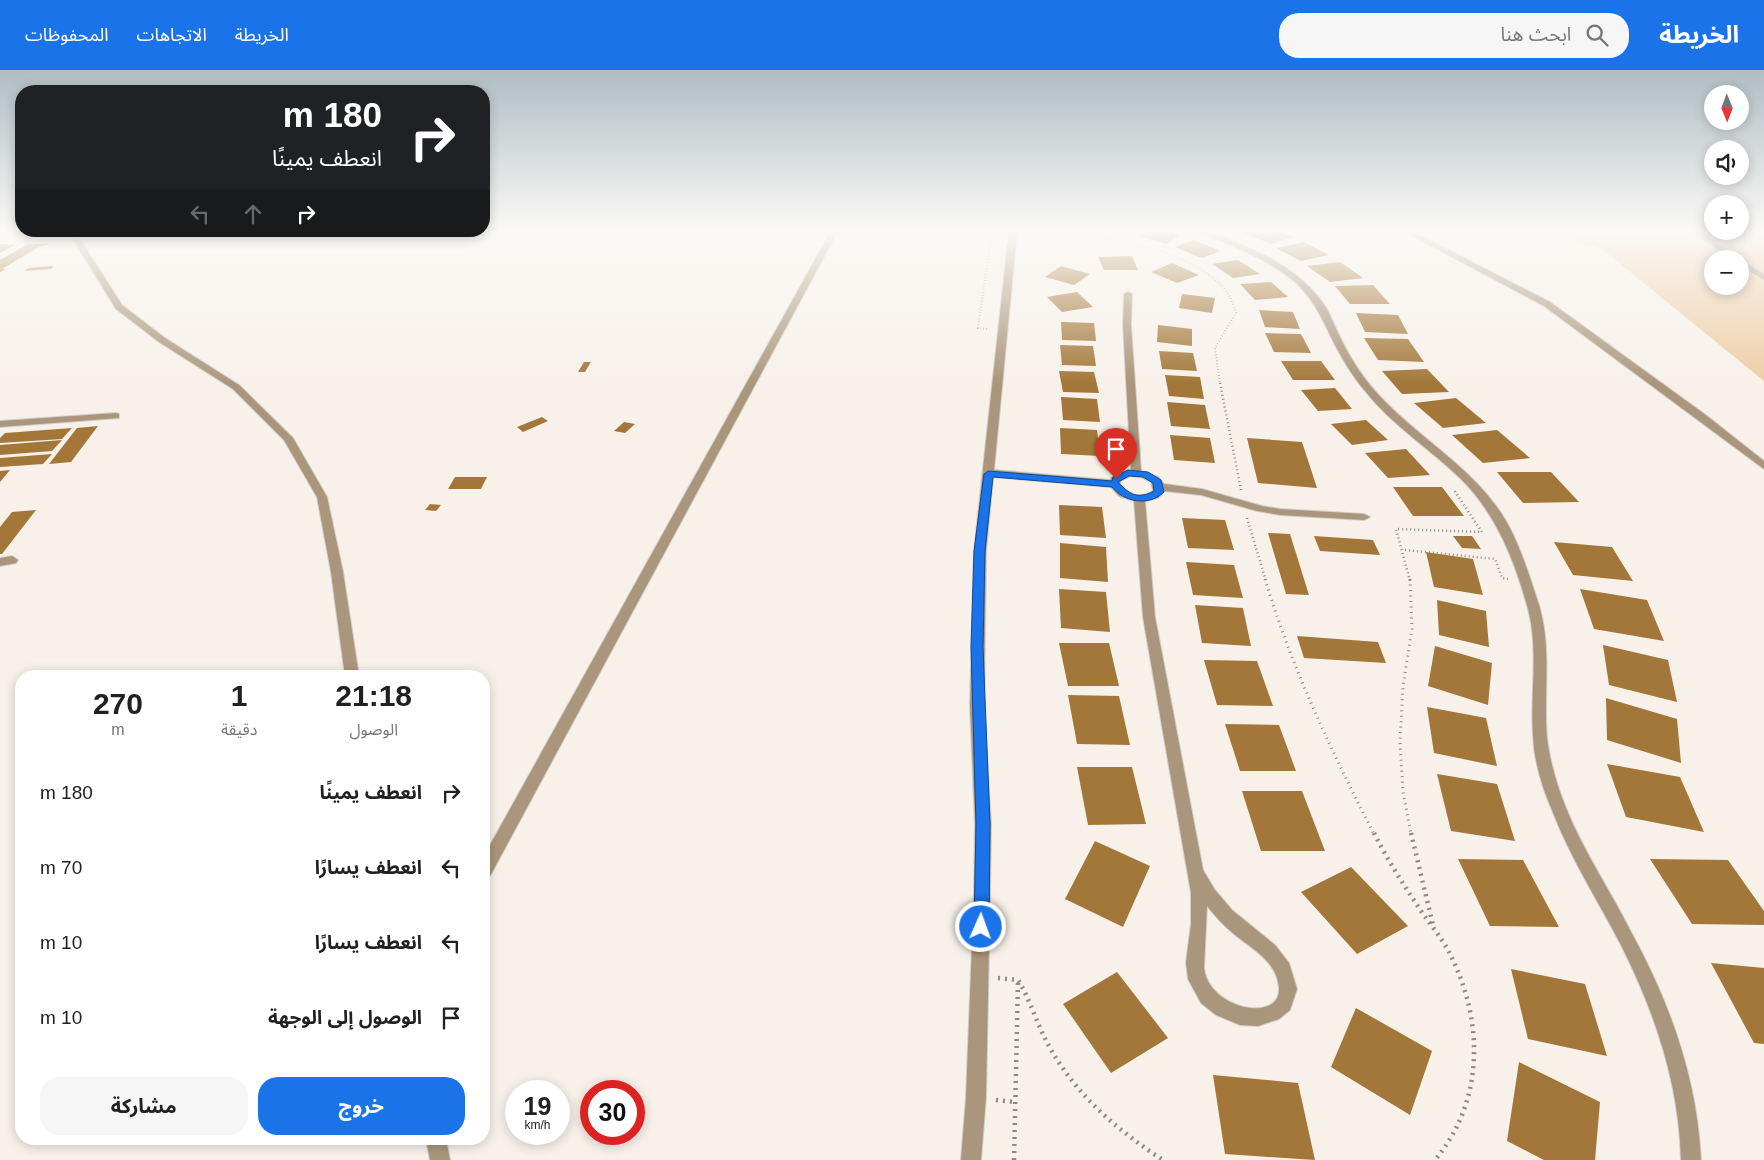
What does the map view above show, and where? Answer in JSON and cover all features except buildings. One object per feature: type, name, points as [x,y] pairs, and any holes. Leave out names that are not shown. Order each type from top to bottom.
[{"type":"street","points":[[103,282],[119,307],[162,340],[236,387],[288,438],[322,497],[337,572],[351,670]]},
{"type":"street","points":[[490,860],[807,282]]},
{"type":"street","points":[[971,1160],[980,976],[983,824],[977,647],[980,551],[1008,282]]},
{"type":"street","points":[[1297,282],[1306,288],[1328,318],[1352,367],[1372,393],[1469,481],[1492,508],[1524,580],[1540,634],[1542,658],[1540,738],[1547,772],[1559,809],[1576,849],[1626,939],[1671,1041],[1685,1095],[1691,1160]]},
{"type":"street","points":[[1504,282],[1547,304],[1704,418],[1764,466]]},
{"type":"street","points":[[1128,294],[1127,325],[1135,427],[1136,473]]},
{"type":"street","points":[[0,424],[116,416]]},
{"type":"street","points":[[1115,484],[1121,475],[1136,473],[1153,478],[1160,487],[1202,492],[1280,512],[1364,517]]},
{"type":"street","points":[[988,474],[1115,484]]},
{"type":"street","points":[[1115,484],[1122,494],[1139,498],[1155,496],[1159,492],[1160,487]]},
{"type":"street","points":[[1139,498],[1153,639],[1196,871],[1200,914],[1194,968],[1202,990],[1210,1000],[1233,1015],[1258,1019],[1269,1016],[1278,1010],[1284,1002],[1287,981],[1283,969],[1268,949],[1226,916],[1203,886],[1196,871]]},
{"type":"street","points":[[437,1145],[440,1160]]},
{"type":"path","points":[[985,282],[978,328],[1003,332]]},
{"type":"path","points":[[1218,282],[1229,293],[1236,313],[1227,330],[1217,340],[1214,346],[1214,354],[1243,504],[1276,616],[1325,738],[1390,865],[1449,952],[1467,999],[1475,1052],[1473,1078],[1468,1102],[1458,1126],[1445,1148],[1435,1160]]},
{"type":"path","points":[[1396,529],[1405,550],[1411,581],[1412,610],[1408,664],[1403,688],[1401,771],[1408,825],[1429,899],[1433,926]]},
{"type":"path","points":[[1405,550],[1495,559],[1502,578],[1524,580]]},
{"type":"path","points":[[980,976],[1018,980],[1029,996],[1048,1045],[1063,1070],[1085,1098],[1111,1124],[1163,1160]]},
{"type":"path","points":[[1014,1160],[1018,980]]},
{"type":"shaded area","points":[[1642,282],[1704,282],[1704,295],[1749,295],[1749,282],[1764,282],[1764,381]]},
{"type":"route","points":[[981,927],[983,824],[977,704],[977,647],[980,551],[988,474],[1115,484],[1122,494],[1139,498],[1155,496],[1159,492],[1158,482],[1145,474],[1128,473],[1116,479]]}]
